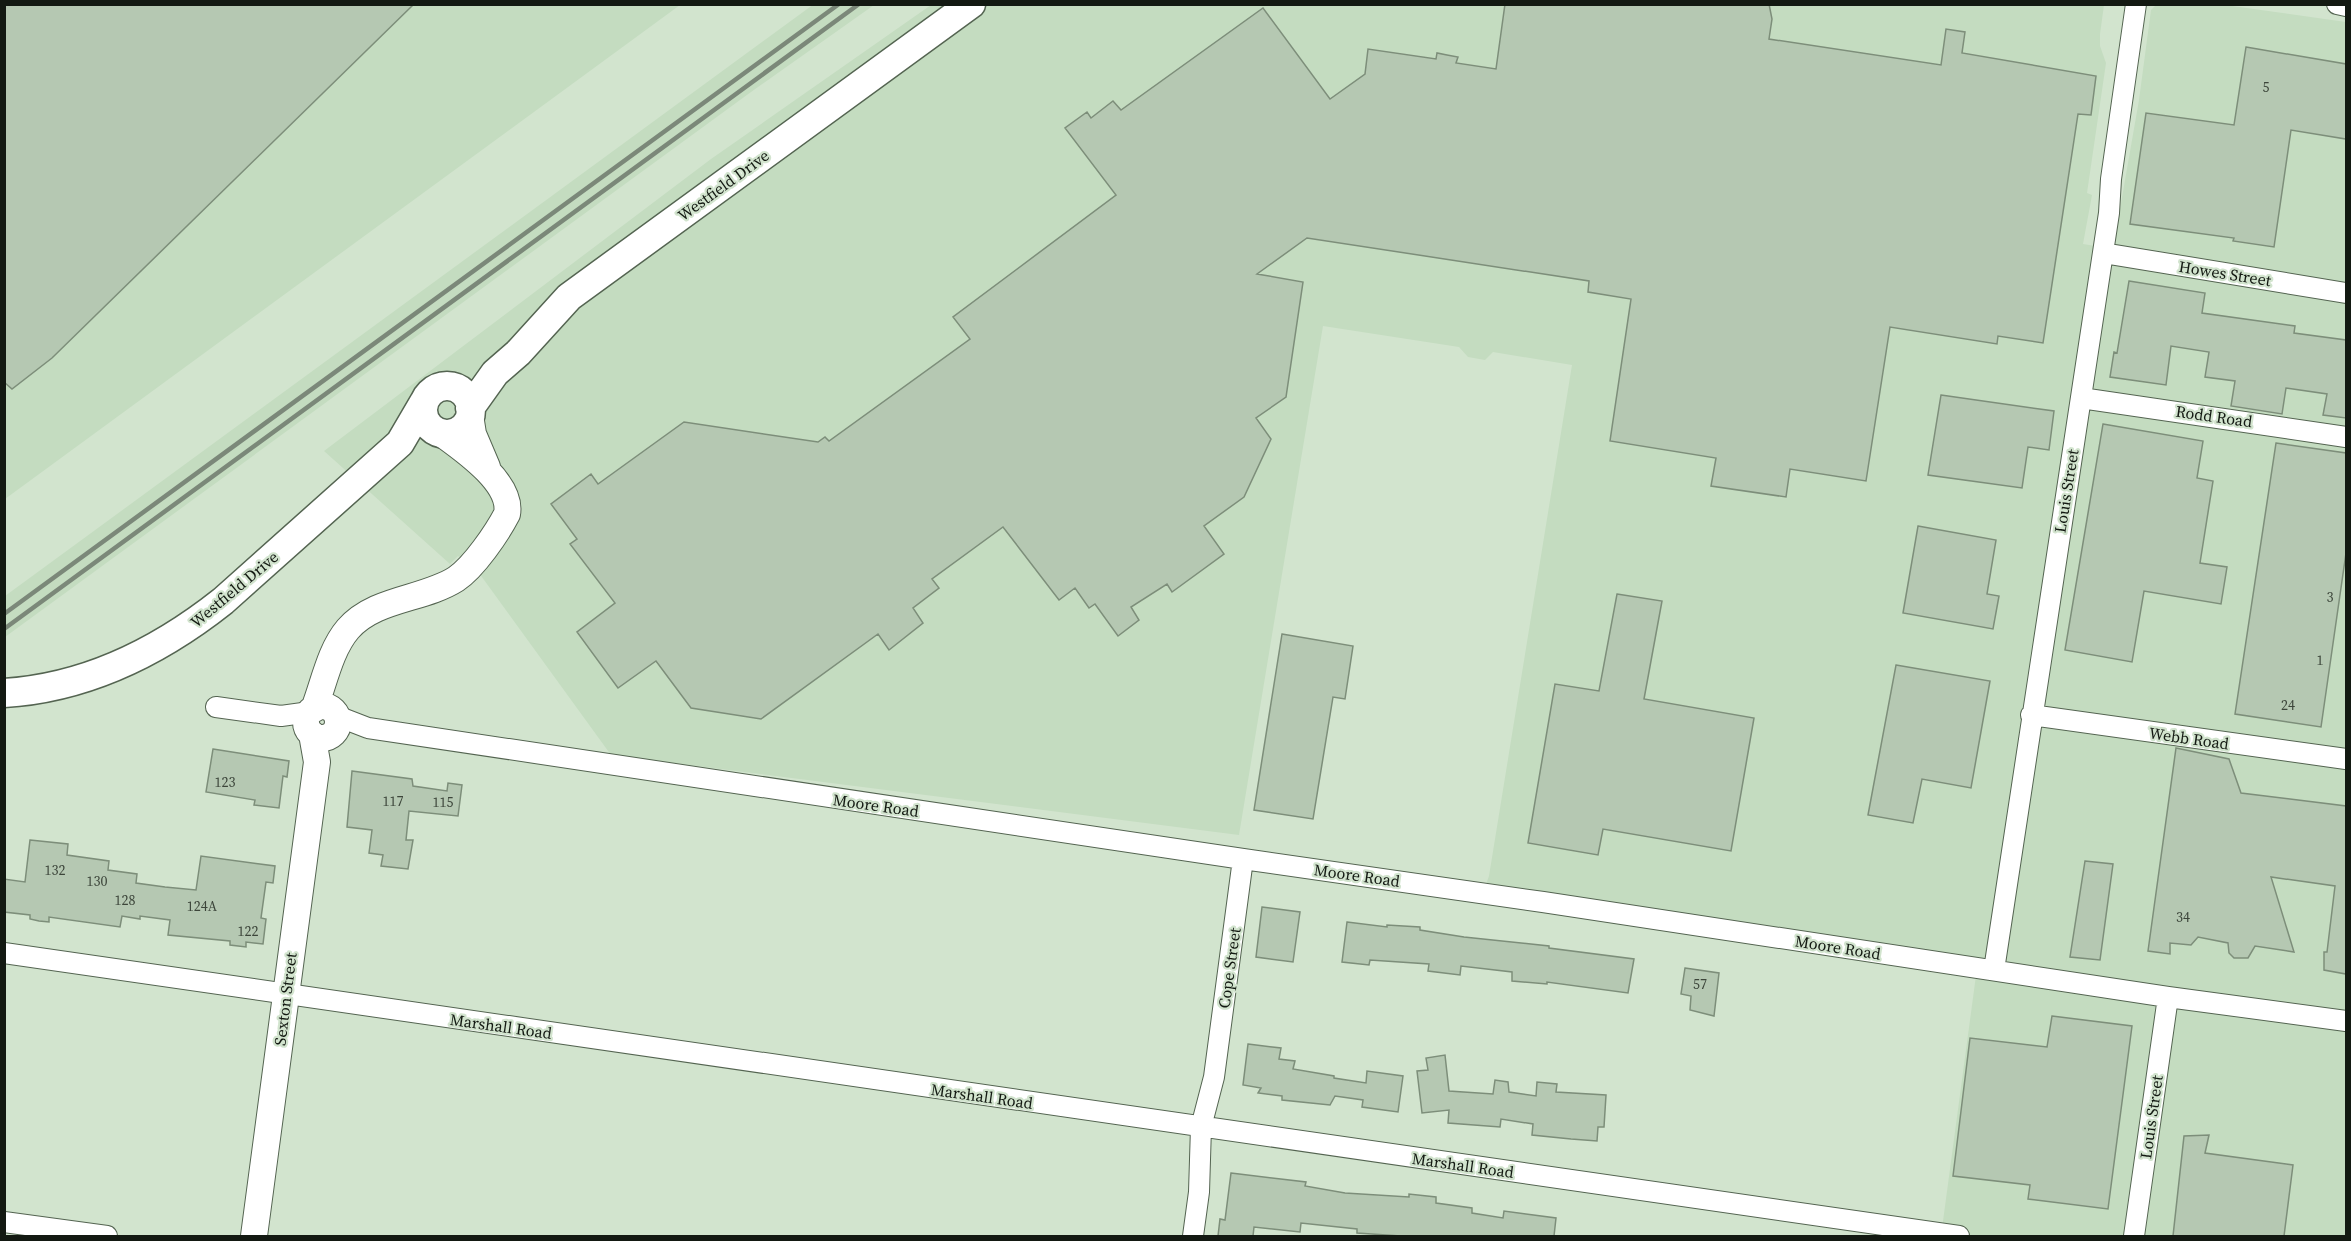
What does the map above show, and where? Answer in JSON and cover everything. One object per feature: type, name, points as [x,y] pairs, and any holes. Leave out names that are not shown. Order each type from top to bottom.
[{"type":"main road","name":"Westfield Drive","points":[[470,412],[495,374],[518,353],[569,297],[967,6]]},
{"type":"main road","name":"Westfield Drive","points":[[4,693],[55,685],[98,673],[135,658],[179,634],[224,601],[400,443],[434,394],[495,374]]},
{"type":"main road","points":[[456,388],[463,393],[470,412],[467,423],[460,430],[450,434],[440,433],[425,421],[423,411],[434,394],[456,388]]},
{"type":"main road","name":"Westfield Drive","points":[[400,443],[440,433]]},
{"type":"street","points":[[2337,4],[2346,6]]},
{"type":"street","name":"Louis Street","points":[[1994,970],[2103,254],[2111,179],[2137,7]]},
{"type":"street","name":"Howes Street","points":[[2103,254],[2346,292]]},
{"type":"street","name":"Rodd Road","points":[[2081,398],[2346,437]]},
{"type":"street","points":[[323,722],[336,647],[349,628],[370,612],[450,583],[465,572],[507,514],[507,498],[489,473],[476,443],[470,412]]},
{"type":"street","points":[[440,433],[489,473]]},
{"type":"street","name":"Moore Road","points":[[216,707],[1543,902],[2168,997],[2346,1021]]},
{"type":"street","name":"Webb Road","points":[[2031,715],[2346,759]]},
{"type":"street","name":"Sexton Street","points":[[254,1236],[323,722]]},
{"type":"street","name":"Cope Street","points":[[1193,1236],[1243,859]]},
{"type":"street","name":"Marshall Road","points":[[4,953],[1959,1236]]},
{"type":"street","name":"Louis Street","points":[[2134,1236],[2168,997]]},
{"type":"street","points":[[4,1222],[106,1236]]},
{"type":"shaded area","points":[[814,4],[874,5],[751,92],[5,637],[5,596]]},
{"type":"shaded area","points":[[5,5],[680,5],[5,499]]},
{"type":"shaded area","points":[[931,5],[2104,5],[2100,46],[2106,63],[2087,193],[2092,195],[2083,244],[2113,249],[2139,100],[2151,10],[2156,5],[2225,5],[2346,22],[2346,1236],[1941,1236],[1977,968],[1483,893],[1489,876],[1572,365],[1493,352],[1485,360],[1468,357],[1459,347],[1323,326],[1239,835],[611,755],[479,573],[458,556],[450,564],[324,451],[711,159]]},
{"type":"building","points":[[4,4],[414,4],[52,358],[12,389],[4,382]]},
{"type":"building","points":[[1505,4],[1769,4],[1772,19],[1769,39],[1941,65],[1946,29],[1965,32],[1962,53],[2096,76],[2091,115],[2078,114],[2043,343],[1998,336],[1997,344],[1890,327],[1866,481],[1790,469],[1786,497],[1711,486],[1716,458],[1610,441],[1631,299],[1588,292],[1589,281],[1307,238],[1257,274],[1303,282],[1286,397],[1256,418],[1271,439],[1244,497],[1204,526],[1224,554],[1172,592],[1167,584],[1131,607],[1139,620],[1118,636],[1095,604],[1089,608],[1075,588],[1059,600],[1003,527],[932,579],[939,588],[913,608],[923,623],[889,650],[878,634],[761,719],[691,708],[656,661],[618,688],[577,632],[615,603],[570,544],[577,539],[551,504],[591,474],[598,484],[684,422],[818,442],[825,437],[829,441],[970,339],[953,317],[1116,195],[1065,128],[1087,112],[1091,118],[1113,101],[1121,110],[1263,8],[1330,99],[1365,74],[1368,49],[1436,59],[1437,53],[1458,57],[1456,63],[1496,69]]},
{"type":"building","points":[[2246,47],[2346,64],[2346,139],[2291,130],[2274,247],[2233,241],[2234,238],[2130,224],[2146,113],[2234,125]]},
{"type":"building","points":[[2129,281],[2205,293],[2202,313],[2295,326],[2294,333],[2346,340],[2346,418],[2323,415],[2327,394],[2286,388],[2282,414],[2231,406],[2235,381],[2205,377],[2209,352],[2171,346],[2166,385],[2110,377],[2114,352],[2117,353]]},
{"type":"building","points":[[1941,395],[2054,411],[2049,450],[2028,447],[2022,488],[1928,475]]},
{"type":"building","points":[[2103,424],[2203,441],[2197,478],[2213,481],[2200,563],[2227,567],[2221,604],[2144,591],[2132,662],[2065,650]]},
{"type":"building","points":[[2276,443],[2346,453],[2346,553],[2321,727],[2235,714]]},
{"type":"building","points":[[1918,526],[1996,540],[1987,594],[1999,596],[1993,629],[1903,613]]},
{"type":"building","points":[[1617,594],[1662,601],[1644,699],[1754,718],[1731,851],[1603,829],[1598,855],[1528,843],[1555,684],[1599,691]]},
{"type":"building","points":[[1282,634],[1353,646],[1345,699],[1333,697],[1313,819],[1254,810]]},
{"type":"building","points":[[1896,665],[1990,681],[1971,788],[1922,779],[1913,823],[1868,815]]},
{"type":"building","points":[[2176,748],[2229,759],[2241,793],[2346,806],[2346,974],[2324,970],[2324,952],[2327,952],[2335,886],[2271,877],[2294,952],[2255,946],[2248,958],[2234,958],[2229,953],[2228,943],[2198,937],[2191,945],[2170,943],[2170,954],[2148,951]]},
{"type":"building","points":[[213,749],[289,761],[287,777],[283,776],[279,808],[254,805],[255,800],[206,792]]},
{"type":"building","points":[[352,771],[412,779],[413,786],[447,791],[448,783],[462,785],[458,816],[409,811],[406,840],[413,840],[408,869],[381,866],[383,855],[369,853],[372,830],[347,827]]},
{"type":"building","points":[[30,840],[68,844],[67,855],[109,861],[108,870],[137,874],[136,883],[165,887],[196,890],[201,856],[275,866],[273,883],[266,882],[261,918],[266,919],[263,944],[246,942],[246,947],[230,945],[230,941],[168,935],[170,920],[140,916],[140,919],[122,916],[120,927],[49,917],[49,922],[39,921],[30,919],[30,915],[4,912],[4,879],[25,882]]},
{"type":"building","points":[[2085,861],[2113,864],[2100,960],[2070,957]]},
{"type":"building","points":[[1262,907],[1300,912],[1293,962],[1256,957]]},
{"type":"building","points":[[1347,922],[1387,927],[1387,925],[1420,927],[1420,930],[1464,937],[1549,946],[1549,948],[1634,959],[1628,993],[1547,982],[1547,984],[1512,981],[1512,972],[1461,966],[1460,975],[1428,971],[1429,964],[1370,960],[1369,965],[1342,962]]},
{"type":"building","points":[[1685,968],[1719,973],[1714,1016],[1690,1010],[1691,996],[1681,994]]},
{"type":"building","points":[[2052,1016],[2132,1026],[2108,1209],[2028,1199],[2030,1185],[1953,1176],[1970,1038],[2047,1047]]},
{"type":"building","points":[[1248,1044],[1281,1048],[1279,1059],[1295,1061],[1293,1069],[1334,1076],[1334,1078],[1366,1083],[1367,1071],[1403,1076],[1398,1112],[1362,1107],[1363,1100],[1335,1096],[1330,1105],[1282,1100],[1282,1096],[1258,1093],[1261,1088],[1243,1085]]},
{"type":"building","points":[[1445,1055],[1449,1091],[1493,1094],[1495,1080],[1508,1082],[1509,1092],[1536,1096],[1537,1082],[1557,1084],[1556,1092],[1606,1095],[1604,1127],[1598,1127],[1597,1141],[1532,1135],[1533,1124],[1501,1119],[1500,1127],[1448,1123],[1449,1110],[1422,1113],[1417,1071],[1428,1070],[1426,1058]]},
{"type":"building","points":[[2209,1135],[2205,1153],[2293,1165],[2284,1236],[2173,1236],[2184,1136]]},
{"type":"building","points":[[1231,1173],[1306,1182],[1305,1186],[1345,1193],[1409,1197],[1409,1194],[1436,1197],[1436,1203],[1472,1208],[1472,1213],[1503,1218],[1504,1211],[1556,1218],[1554,1236],[1401,1236],[1357,1233],[1357,1229],[1301,1223],[1300,1232],[1254,1227],[1253,1236],[1218,1236],[1220,1219],[1225,1220]]},
{"type":"railway","points":[[4,614],[839,4]]},
{"type":"railway","points":[[4,629],[859,4]]}]
